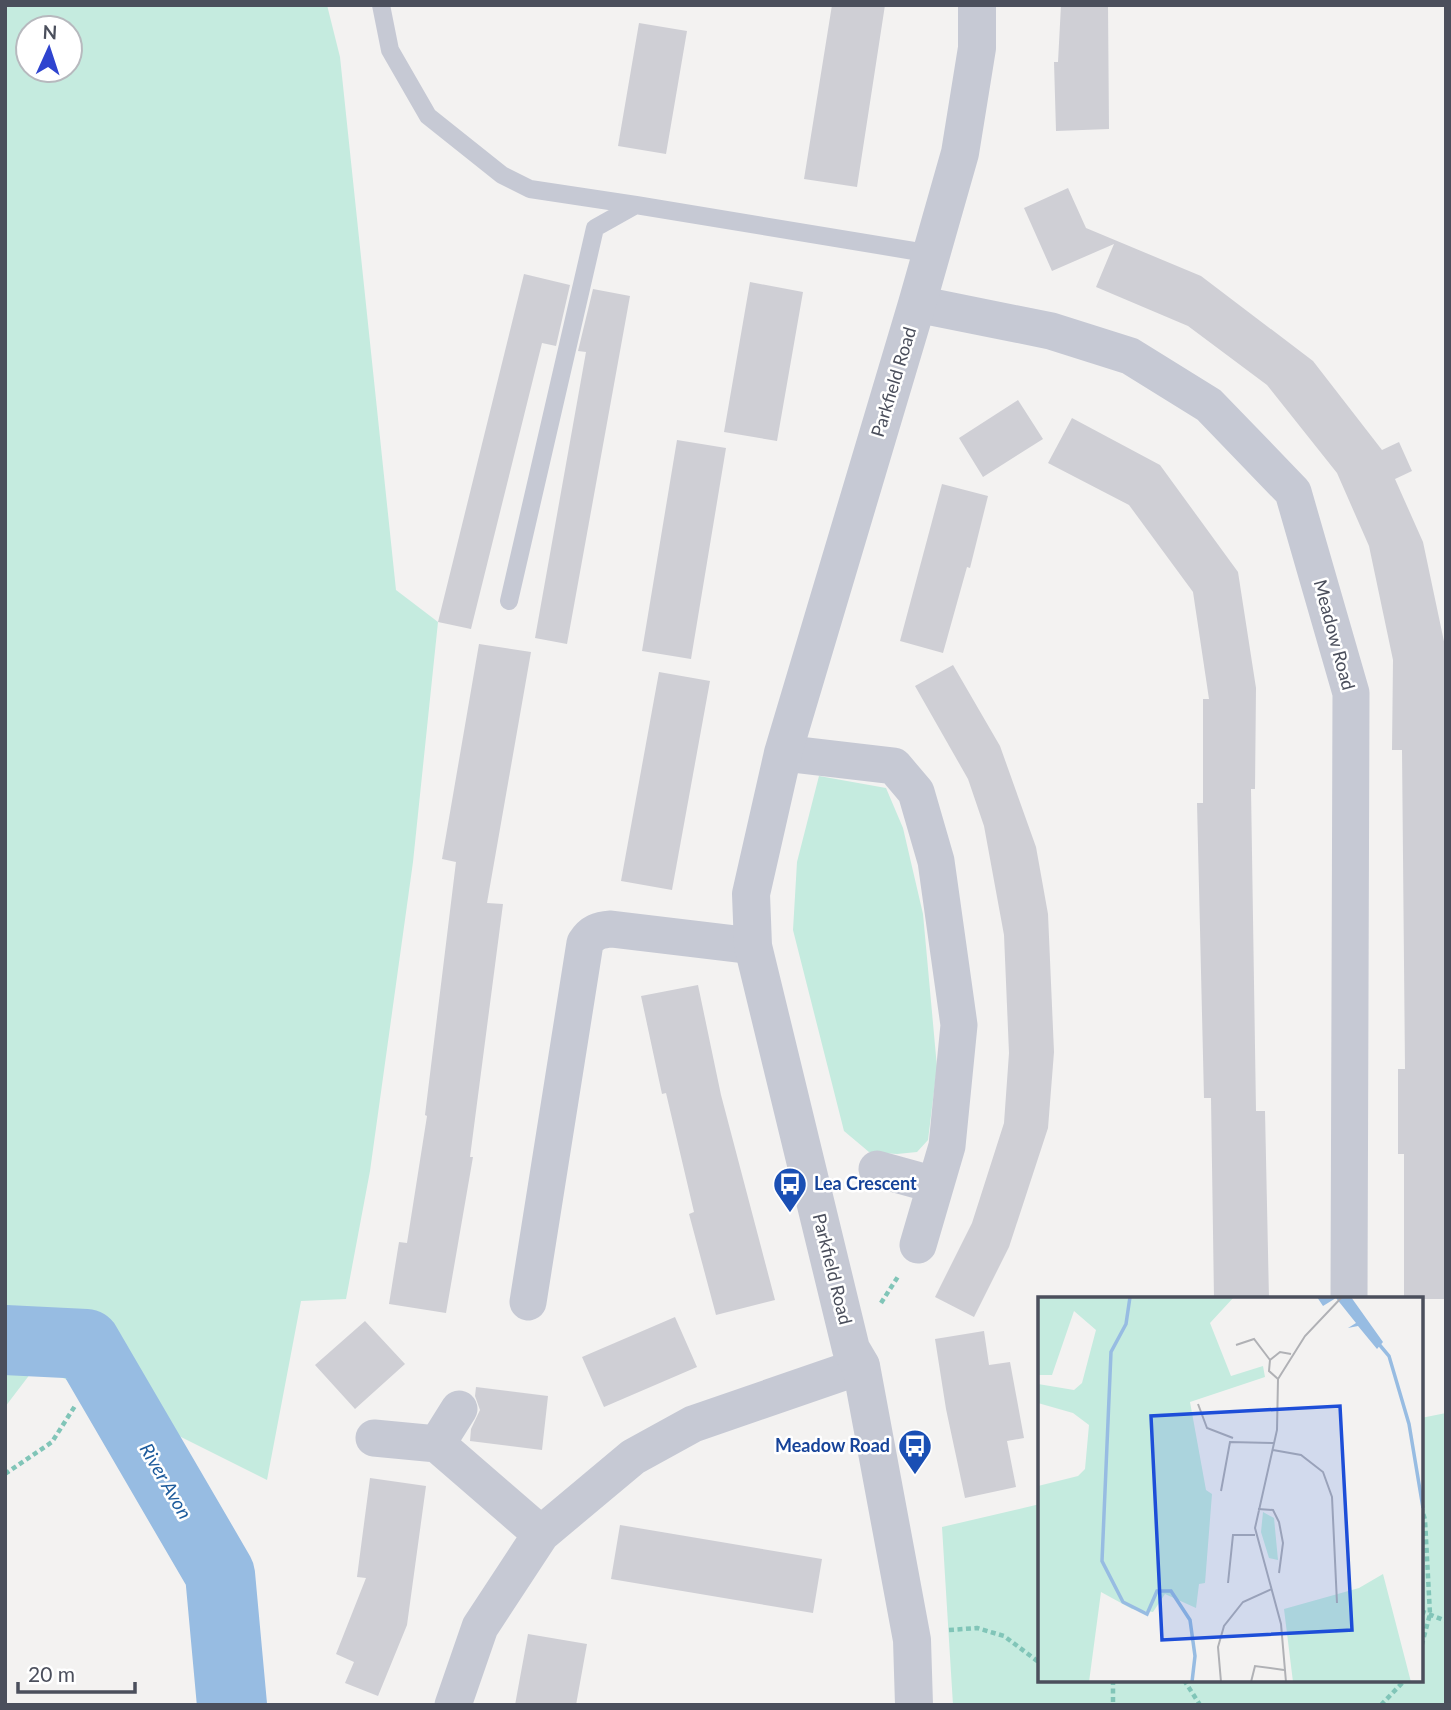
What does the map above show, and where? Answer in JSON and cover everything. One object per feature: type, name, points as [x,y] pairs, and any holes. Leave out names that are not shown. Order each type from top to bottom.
[{"type":"street","name":"Parkfield Road","points":[[914,1705],[911,1632],[856,1358],[753,946],[751,894],[783,753],[918,304],[960,153],[977,48],[977,5]]},
{"type":"street","name":"Meadow Road","points":[[918,304],[1051,331],[1130,356],[1209,405],[1293,492],[1351,693],[1349,1297]]},
{"type":"street","points":[[783,753],[894,766],[916,792],[936,861],[959,1025],[947,1146],[918,1245]]},
{"type":"street","points":[[528,1302],[585,943],[590,935],[611,929],[753,946]]},
{"type":"street","points":[[877,1169],[936,1185]]},
{"type":"street","points":[[453,1705],[480,1628],[541,1534],[633,1457],[693,1424],[856,1358]]},
{"type":"street","points":[[437,1444],[459,1409]]},
{"type":"street","points":[[374,1438],[437,1444],[541,1534]]},
{"type":"lane","points":[[381,5],[390,50],[428,116],[502,175],[530,189],[932,254]]},
{"type":"lane","points":[[509,601],[595,228],[636,205]]},
{"type":"path","points":[[856,1358],[918,1245]]},
{"type":"path","points":[[5,1474],[52,1442],[75,1406]]},
{"type":"path","points":[[1423,1513],[1430,1614],[1423,1640]]},
{"type":"path","points":[[1423,1612],[1446,1621]]},
{"type":"path","points":[[911,1632],[977,1628],[1004,1636],[1038,1662]]},
{"type":"path","points":[[1113,1682],[1114,1705]]},
{"type":"path","points":[[1185,1682],[1200,1705]]},
{"type":"path","points":[[1381,1705],[1403,1682]]},
{"type":"green space","points":[[5,5],[327,5],[340,57],[396,590],[438,622],[413,862],[370,1171],[346,1299],[301,1301],[267,1480],[37,1365],[5,1407]]},
{"type":"green space","points":[[819,776],[886,788],[903,828],[923,914],[937,1067],[928,1140],[917,1152],[869,1152],[844,1131],[793,930],[797,862]]},
{"type":"green space","points":[[1446,1413],[1446,1705],[953,1705],[942,1527],[1038,1504],[1038,1682],[1423,1682],[1423,1418]]},
{"type":"building","points":[[832,5],[885,5],[857,187],[804,179]]},
{"type":"building","points":[[1061,5],[1108,5],[1109,129],[1056,131],[1054,62],[1058,62]]},
{"type":"building","points":[[639,23],[687,31],[666,154],[618,146]]},
{"type":"building","points":[[1068,188],[1086,228],[1201,276],[1313,361],[1382,450],[1399,442],[1412,471],[1395,479],[1423,542],[1446,651],[1446,1299],[1404,1297],[1404,1154],[1398,1154],[1398,1069],[1405,1069],[1402,750],[1392,750],[1393,660],[1369,546],[1337,473],[1267,385],[1188,326],[1096,287],[1114,244],[1052,271],[1024,208]]},
{"type":"building","points":[[524,274],[570,285],[556,346],[542,343],[471,629],[438,622]]},
{"type":"building","points":[[750,282],[803,292],[777,441],[724,432]]},
{"type":"building","points":[[593,289],[630,296],[567,644],[535,638],[586,352],[578,351]]},
{"type":"building","points":[[1018,400],[1043,439],[983,477],[959,438]]},
{"type":"building","points":[[1072,418],[1160,465],[1238,572],[1256,688],[1255,789],[1251,789],[1256,1111],[1265,1111],[1269,1297],[1214,1297],[1211,1098],[1204,1098],[1197,803],[1203,803],[1203,699],[1209,699],[1193,592],[1129,505],[1048,463]]},
{"type":"building","points":[[677,440],[726,448],[691,659],[642,651]]},
{"type":"building","points":[[942,484],[988,496],[970,568],[967,567],[943,653],[900,641]]},
{"type":"building","points":[[479,644],[531,652],[487,903],[503,904],[470,1157],[473,1157],[446,1313],[389,1304],[399,1242],[407,1243],[427,1116],[425,1115],[456,862],[442,859]]},
{"type":"building","points":[[953,665],[1000,746],[1036,847],[1048,914],[1054,1052],[1048,1128],[1009,1247],[974,1317],[935,1297],[972,1223],[1004,1123],[1009,1053],[1004,935],[984,826],[968,779],[915,686]]},
{"type":"building","points":[[659,672],[710,681],[672,890],[621,881]]},
{"type":"building","points":[[698,985],[721,1095],[775,1300],[716,1315],[689,1214],[694,1212],[666,1093],[662,1094],[641,996]]},
{"type":"building","points":[[675,1317],[697,1367],[604,1407],[582,1357]]},
{"type":"building","points":[[365,1321],[405,1364],[355,1409],[315,1365]]},
{"type":"building","points":[[984,1331],[989,1365],[1010,1362],[1024,1438],[1007,1441],[1016,1487],[965,1498],[946,1409],[935,1339]]},
{"type":"building","points":[[476,1387],[548,1396],[542,1450],[470,1441],[471,1429],[480,1410],[475,1396]]},
{"type":"building","points":[[370,1478],[426,1486],[407,1625],[378,1696],[345,1683],[354,1662],[336,1654],[366,1578],[357,1577]]},
{"type":"building","points":[[620,1525],[822,1559],[813,1613],[611,1579]]},
{"type":"building","points":[[528,1634],[587,1644],[576,1705],[515,1705]]},
{"type":"waterway","name":"River Avon","points":[[5,1340],[86,1344],[220,1574],[232,1705]]},
{"type":"place","name":"Lea Crescent","points":[[790,1214]]},
{"type":"place","name":"Meadow Road","points":[[915,1476]]}]
